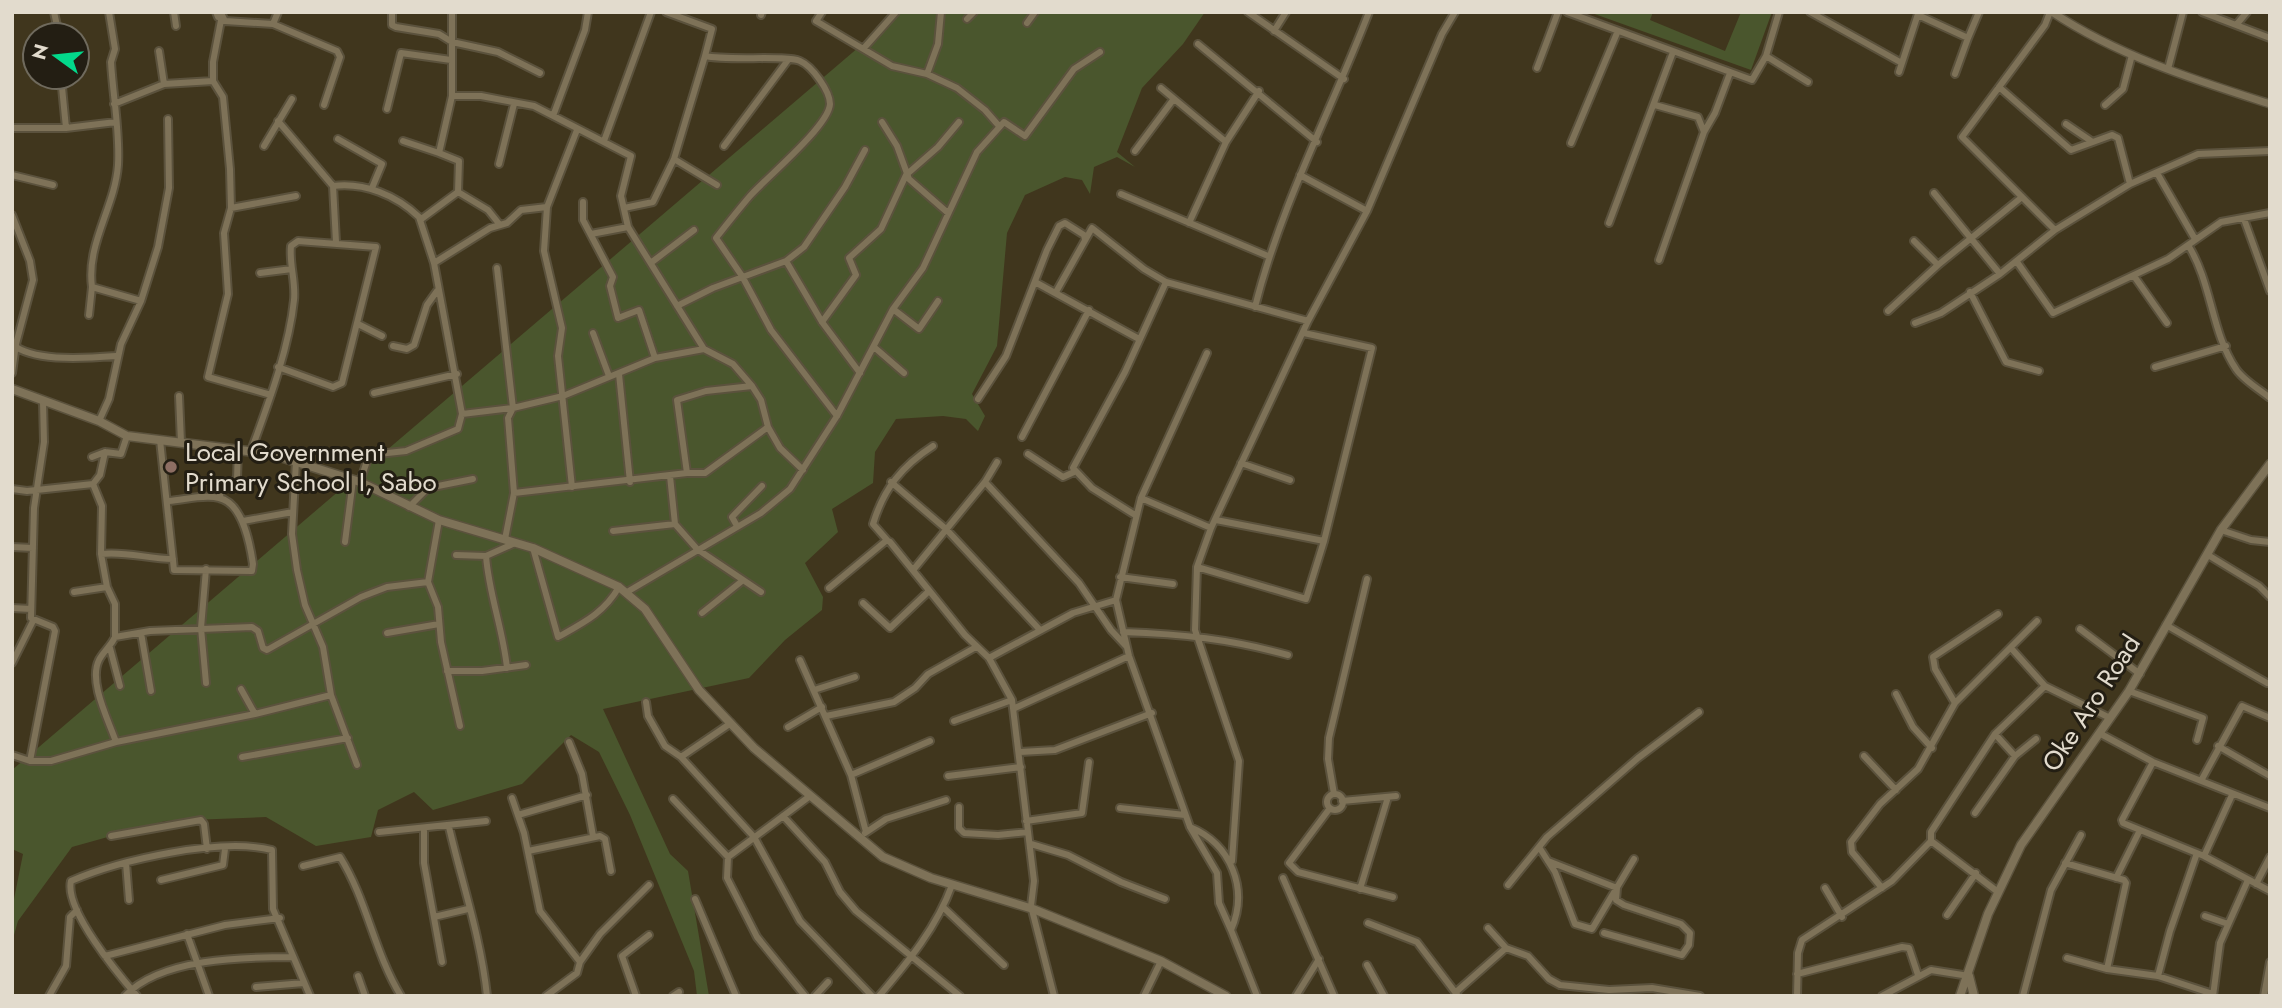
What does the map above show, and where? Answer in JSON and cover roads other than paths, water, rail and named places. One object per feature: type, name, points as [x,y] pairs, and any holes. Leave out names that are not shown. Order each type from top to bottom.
[{"type":"main road","points":[[12,389],[99,421],[127,436],[239,448],[296,461],[356,481],[439,520],[533,548],[623,589],[645,609],[699,690],[760,754],[859,839],[900,866],[1033,909],[1161,961],[1226,996]]},
{"type":"main road","name":"Oke Aro Road","points":[[1960,996],[1998,892],[2026,837],[2129,691],[2221,530],[2270,464]]},
{"type":"main road","points":[[1969,976],[1974,996]]},
{"type":"street","points":[[89,315],[92,264],[118,167],[111,62],[115,45],[109,12]]},
{"type":"street","points":[[174,12],[176,26]]},
{"type":"street","points":[[273,24],[278,12]]},
{"type":"street","points":[[392,12],[392,25],[396,27],[439,34],[452,42],[498,52],[540,73]]},
{"type":"street","points":[[439,153],[452,96],[452,12]]},
{"type":"street","points":[[553,116],[585,30],[588,12]]},
{"type":"street","points":[[604,141],[651,12]]},
{"type":"street","points":[[624,208],[653,202],[674,159],[712,29],[666,12]]},
{"type":"street","points":[[822,12],[816,21],[892,66],[927,74],[972,99],[999,126]]},
{"type":"street","points":[[864,48],[896,12]]},
{"type":"street","points":[[927,74],[938,44],[942,12]]},
{"type":"street","points":[[967,19],[974,12]]},
{"type":"street","points":[[1027,23],[1035,12]]},
{"type":"street","points":[[1248,12],[1344,79]]},
{"type":"street","points":[[1274,31],[1286,12]]},
{"type":"street","points":[[1255,307],[1268,256],[1300,175],[1344,79],[1369,12]]},
{"type":"street","points":[[1231,930],[1238,910],[1232,861],[1239,761],[1197,635],[1194,610],[1197,566],[1211,528],[1308,321],[1367,211],[1442,34],[1455,12]]},
{"type":"street","points":[[1536,68],[1558,12]]},
{"type":"street","points":[[1567,12],[1617,33],[1752,80],[1766,56],[1779,12]]},
{"type":"street","points":[[1810,12],[1900,62]]},
{"type":"street","points":[[1955,74],[1979,12]]},
{"type":"street","points":[[2055,230],[1962,137],[2045,25],[2051,12],[2093,38],[2132,55],[2270,104]]},
{"type":"street","points":[[2168,69],[2183,12]]},
{"type":"street","points":[[2202,12],[2270,38]]},
{"type":"street","points":[[2237,24],[2247,12]]},
{"type":"street","points":[[219,13],[225,21],[273,24],[340,53],[324,105]]},
{"type":"street","points":[[219,13],[213,81],[223,97],[231,208],[224,233],[227,301],[208,377],[271,395]]},
{"type":"street","points":[[1899,72],[1900,62],[1918,14],[1968,38]]},
{"type":"street","points":[[1571,143],[1617,33]]},
{"type":"street","points":[[1198,44],[1259,91],[1317,142]]},
{"type":"street","points":[[159,51],[164,84]]},
{"type":"street","points":[[533,548],[558,636],[597,615],[623,589],[761,513],[790,489],[837,416],[893,309],[923,268],[977,152],[999,126],[1009,122],[1025,136],[1074,69],[1100,52]]},
{"type":"street","points":[[1609,223],[1626,182],[1631,158],[1674,52]]},
{"type":"street","points":[[387,108],[401,53],[451,60]]},
{"type":"street","points":[[2105,105],[2123,89],[2132,55]]},
{"type":"street","points":[[705,56],[796,60],[811,68],[830,104],[817,127],[751,195],[716,238],[742,276],[771,330],[837,416]]},
{"type":"street","points":[[1766,56],[1808,82]]},
{"type":"street","points":[[724,146],[788,60]]},
{"type":"street","points":[[1659,260],[1704,132],[1715,113],[1730,73]]},
{"type":"street","points":[[114,104],[164,84],[213,81]]},
{"type":"street","points":[[1999,87],[2067,148],[2075,150],[2091,141],[2112,135],[2118,138],[2130,184]]},
{"type":"street","points":[[1161,88],[1226,142]]},
{"type":"street","points":[[62,91],[66,128]]},
{"type":"street","points":[[1189,223],[1226,142],[1259,91]]},
{"type":"street","points":[[452,96],[481,96],[534,106],[631,156],[621,196],[628,227],[704,349],[733,364],[752,386],[761,400],[768,427],[780,448],[803,470]]},
{"type":"street","points":[[264,146],[292,99]]},
{"type":"street","points":[[1135,151],[1173,100]]},
{"type":"street","points":[[499,164],[514,104]]},
{"type":"street","points":[[1654,105],[1698,117],[1704,132]]},
{"type":"street","points":[[99,421],[108,399],[117,356],[141,301],[159,247],[169,188],[168,119]]},
{"type":"street","points":[[12,128],[66,128],[116,121]]},
{"type":"street","points":[[278,121],[333,186],[336,242]]},
{"type":"street","points":[[882,122],[897,146],[906,175],[947,213]]},
{"type":"street","points":[[822,322],[856,275],[849,258],[881,229],[906,175],[938,147],[959,122]]},
{"type":"street","points":[[2066,124],[2091,141]]},
{"type":"street","points":[[572,486],[558,356],[562,328],[544,251],[547,207],[577,130]]},
{"type":"street","points":[[338,139],[382,164],[372,188]]},
{"type":"street","points":[[403,141],[459,161],[458,192]]},
{"type":"street","points":[[677,306],[742,276],[786,261],[804,247],[845,187],[865,150]]},
{"type":"street","points":[[1914,323],[1934,317],[2017,262],[2055,230],[2130,184],[2202,153],[2270,151]]},
{"type":"street","points":[[674,159],[717,185]]},
{"type":"street","points":[[2157,173],[2195,239]]},
{"type":"street","points":[[12,174],[52,185]]},
{"type":"street","points":[[1300,175],[1367,211]]},
{"type":"street","points":[[333,186],[350,184],[372,188],[414,212],[421,220],[434,263],[437,291],[457,374],[462,414],[458,429],[437,439],[400,452],[369,454],[356,481],[345,542]]},
{"type":"street","points":[[421,220],[458,192]]},
{"type":"street","points":[[458,192],[488,210],[499,225]]},
{"type":"street","points":[[1934,193],[2000,274]]},
{"type":"street","points":[[1121,194],[1268,256]]},
{"type":"street","points":[[231,208],[296,196]]},
{"type":"street","points":[[1888,312],[1938,265],[2022,197]]},
{"type":"street","points":[[583,202],[583,220],[613,277],[610,286],[618,318],[639,310],[655,358]]},
{"type":"street","points":[[434,263],[507,223],[521,210],[547,207]]},
{"type":"street","points":[[2017,262],[2053,313],[2081,297],[2134,276],[2188,245],[2221,222],[2270,213]]},
{"type":"street","points":[[12,215],[30,261],[33,280],[14,350],[12,373]]},
{"type":"street","points":[[2244,219],[2270,291]]},
{"type":"street","points":[[978,399],[1006,356],[1059,226],[1065,223],[1084,235],[1086,240]]},
{"type":"street","points":[[591,234],[628,227]]},
{"type":"street","points":[[1056,292],[1092,228],[1144,269],[1166,282],[1308,321]]},
{"type":"street","points":[[652,262],[694,230]]},
{"type":"street","points":[[1914,241],[1938,265]]},
{"type":"street","points":[[251,450],[271,395],[278,367],[293,309],[291,252],[294,243],[336,242],[376,247],[358,324],[339,386],[278,367]]},
{"type":"street","points":[[2188,245],[2202,269],[2226,346],[2237,370],[2270,398]]},
{"type":"street","points":[[786,261],[822,322],[860,373]]},
{"type":"street","points":[[497,268],[513,408],[508,418],[514,493],[505,540]]},
{"type":"street","points":[[260,273],[292,269]]},
{"type":"street","points":[[2134,276],[2167,323]]},
{"type":"street","points":[[1035,282],[1090,310],[1139,340]]},
{"type":"street","points":[[1074,472],[1076,458],[1125,372],[1166,282]]},
{"type":"street","points":[[92,287],[141,301]]},
{"type":"street","points":[[393,346],[407,349],[414,345],[427,305],[437,291]]},
{"type":"street","points":[[1970,292],[2006,362],[2039,371]]},
{"type":"street","points":[[893,309],[919,329],[938,301]]},
{"type":"street","points":[[1022,437],[1090,310]]},
{"type":"street","points":[[358,324],[382,336]]},
{"type":"street","points":[[593,333],[609,376]]},
{"type":"street","points":[[1197,566],[1306,599],[1324,541],[1372,348],[1304,333]]},
{"type":"street","points":[[2155,367],[2226,346]]},
{"type":"street","points":[[874,347],[904,373]]},
{"type":"street","points":[[462,414],[513,408],[563,396],[655,358],[704,349]]},
{"type":"street","points":[[14,350],[36,355],[94,358],[117,356]]},
{"type":"street","points":[[1207,353],[1141,498],[1116,600],[1129,656],[1152,713],[1185,815],[1217,873],[1219,903],[1256,996]]},
{"type":"street","points":[[374,393],[457,374]]},
{"type":"street","points":[[619,374],[630,481]]},
{"type":"street","points":[[687,473],[677,400],[706,391],[752,386]]},
{"type":"street","points":[[179,396],[181,442]]},
{"type":"street","points":[[12,663],[33,621],[33,548],[37,489],[44,442],[43,402]]},
{"type":"street","points":[[514,493],[705,473],[768,427]]},
{"type":"street","points":[[92,457],[105,452],[124,452],[127,436]]},
{"type":"street","points":[[160,440],[164,489],[169,501],[174,570],[252,571],[251,553],[243,521],[220,498],[220,486],[226,486],[237,479],[239,448]]},
{"type":"street","points":[[828,588],[887,540],[873,524],[891,482],[909,461],[933,446]]},
{"type":"street","points":[[12,489],[93,484],[100,475],[105,452]]},
{"type":"street","points":[[1028,454],[1063,477],[1074,472]]},
{"type":"street","points":[[296,461],[292,534],[297,570],[323,647],[331,695],[357,765]]},
{"type":"street","points":[[914,569],[985,482],[997,462]]},
{"type":"street","points":[[1241,463],[1290,480]]},
{"type":"street","points":[[1074,472],[1135,515]]},
{"type":"street","points":[[670,475],[675,524],[697,549],[761,592]]},
{"type":"street","points":[[409,507],[428,488],[473,479]]},
{"type":"street","points":[[891,482],[946,529],[1040,630]]},
{"type":"street","points":[[985,482],[1096,604],[1111,630],[1127,647]]},
{"type":"street","points":[[93,484],[102,506],[102,554],[107,587],[115,604],[115,637],[110,648],[99,657],[96,681],[116,742]]},
{"type":"street","points":[[737,526],[732,517],[762,486]]},
{"type":"street","points":[[169,501],[220,498]]},
{"type":"street","points":[[1141,498],[1211,528]]},
{"type":"street","points":[[243,521],[293,512]]},
{"type":"street","points":[[439,520],[428,582],[438,607],[447,671],[460,726]]},
{"type":"street","points":[[1216,520],[1324,541]]},
{"type":"street","points":[[613,531],[675,524]]},
{"type":"street","points":[[2221,530],[2251,540],[2270,542]]},
{"type":"street","points":[[890,542],[976,647],[989,658],[1015,708],[1031,844],[1033,909],[1054,996]]},
{"type":"street","points":[[456,555],[486,556],[515,543]]},
{"type":"street","points":[[12,547],[33,548]]},
{"type":"street","points":[[102,554],[127,552],[145,559],[173,559]]},
{"type":"street","points":[[2208,555],[2259,586],[2270,597]]},
{"type":"street","points":[[486,556],[491,599],[502,626],[506,668]]},
{"type":"street","points":[[206,569],[201,628],[206,683]]},
{"type":"street","points":[[1120,577],[1173,584]]},
{"type":"street","points":[[1360,889],[1392,797],[1342,801],[1334,794],[1328,759],[1329,738],[1367,579]]},
{"type":"street","points":[[702,614],[742,580]]},
{"type":"street","points":[[115,637],[201,628],[253,627],[258,631],[263,648],[267,650],[299,634],[313,622],[350,602],[387,587],[428,582]]},
{"type":"street","points":[[74,592],[107,587]]},
{"type":"street","points":[[863,603],[890,628],[929,591]]},
{"type":"street","points":[[989,658],[1096,604],[1116,600]]},
{"type":"street","points":[[12,608],[31,609]]},
{"type":"street","points":[[1955,704],[1934,669],[1933,657],[1998,614]]},
{"type":"street","points":[[30,761],[55,631],[48,625],[33,621]]},
{"type":"street","points":[[1882,888],[1850,847],[1861,826],[1918,769],[1955,704],[2037,621]]},
{"type":"street","points":[[387,633],[439,624]]},
{"type":"street","points":[[2166,625],[2267,683]]},
{"type":"street","points":[[2080,629],[2140,674]]},
{"type":"street","points":[[1123,632],[1197,635],[1237,641],[1288,655]]},
{"type":"street","points":[[141,633],[151,691]]},
{"type":"street","points":[[826,716],[894,702],[915,688],[928,674],[976,647]]},
{"type":"street","points":[[110,648],[120,686]]},
{"type":"street","points":[[2011,648],[2045,685],[2110,718]]},
{"type":"street","points":[[1015,708],[1129,656]]},
{"type":"street","points":[[800,660],[851,775],[866,832]]},
{"type":"street","points":[[447,671],[506,668],[526,664]]},
{"type":"street","points":[[814,690],[855,677]]},
{"type":"street","points":[[1797,996],[1802,940],[1882,888],[1931,841],[1931,832],[1996,734],[2045,685]]},
{"type":"street","points":[[241,689],[255,714]]},
{"type":"street","points":[[2129,691],[2203,718],[2197,740]]},
{"type":"street","points":[[1896,694],[1913,727],[1932,748]]},
{"type":"street","points":[[12,755],[30,761],[64,759],[116,742],[255,714],[331,695]]},
{"type":"street","points":[[954,721],[1012,700]]},
{"type":"street","points":[[646,702],[649,716],[665,746],[681,757],[754,837],[800,921],[872,996]]},
{"type":"street","points":[[2202,779],[2242,706],[2270,718]]},
{"type":"street","points":[[788,727],[821,707]]},
{"type":"street","points":[[1508,884],[1539,847],[1638,758],[1699,712]]},
{"type":"street","points":[[1020,752],[1055,750],[1152,713]]},
{"type":"street","points":[[681,757],[731,723]]},
{"type":"street","points":[[2099,733],[2153,762],[2202,779],[2232,795],[2270,808]]},
{"type":"street","points":[[1996,734],[2015,757]]},
{"type":"street","points":[[242,757],[348,738]]},
{"type":"street","points":[[1975,813],[2015,757],[2036,739]]},
{"type":"street","points":[[851,775],[930,741]]},
{"type":"street","points":[[569,742],[587,795],[593,836]]},
{"type":"street","points":[[2218,746],[2270,776]]},
{"type":"street","points":[[1864,756],[1896,790]]},
{"type":"street","points":[[1027,821],[1082,813],[1089,762]]},
{"type":"street","points":[[2153,762],[2122,820],[2126,825],[2201,854],[2270,891]]},
{"type":"street","points":[[948,776],[1021,767]]},
{"type":"street","points":[[1331,808],[1327,800],[1334,794]]},
{"type":"street","points":[[518,815],[587,795]]},
{"type":"street","points":[[2158,976],[2170,931],[2201,854],[2232,795]]},
{"type":"street","points":[[728,858],[810,796]]},
{"type":"street","points":[[512,798],[528,851],[540,911],[580,962]]},
{"type":"street","points":[[673,799],[728,858],[727,878],[757,937],[805,996]]},
{"type":"street","points":[[859,839],[886,819],[946,800]]},
{"type":"street","points":[[1331,808],[1340,808],[1342,801]]},
{"type":"street","points":[[959,807],[959,828],[964,833],[998,835],[1028,832]]},
{"type":"street","points":[[1120,808],[1185,815]]},
{"type":"street","points":[[1331,808],[1289,863],[1298,872],[1393,897]]},
{"type":"street","points":[[783,816],[829,867],[840,892],[856,911],[960,996]]},
{"type":"street","points":[[111,836],[144,828],[201,820],[207,849]]},
{"type":"street","points":[[379,832],[449,827],[486,821]]},
{"type":"street","points":[[449,827],[468,909],[480,943],[487,996]]},
{"type":"street","points":[[1190,827],[1203,833],[1232,861]]},
{"type":"street","points":[[424,828],[424,863],[442,962]]},
{"type":"street","points":[[2116,878],[2140,830]]},
{"type":"street","points":[[2022,996],[2049,897],[2081,835]]},
{"type":"street","points":[[528,851],[593,836],[605,839],[611,871]]},
{"type":"street","points":[[1931,841],[1998,892]]},
{"type":"street","points":[[1031,844],[1068,855],[1121,882],[1166,899]]},
{"type":"street","points":[[1539,847],[1548,861],[1575,924],[1592,929],[1634,859]]},
{"type":"street","points":[[137,996],[105,956],[78,910],[70,894],[71,881],[98,869],[207,849],[272,849],[274,909],[280,918],[310,996]]},
{"type":"street","points":[[161,880],[223,864],[225,849]]},
{"type":"street","points":[[2256,884],[2270,856]]},
{"type":"street","points":[[303,866],[340,857],[358,889],[382,958],[401,996]]},
{"type":"street","points":[[1548,861],[1617,888]]},
{"type":"street","points":[[126,863],[129,900]]},
{"type":"street","points":[[2065,863],[2126,883],[2107,969]]},
{"type":"street","points":[[1947,915],[1976,873]]},
{"type":"street","points":[[1283,877],[1334,996]]},
{"type":"street","points":[[2067,958],[2107,969],[2158,976],[2213,995],[2220,943],[2248,880]]},
{"type":"street","points":[[546,996],[555,993],[577,973],[580,962],[600,934],[649,885]]},
{"type":"street","points":[[879,996],[912,956],[944,908],[952,885]]},
{"type":"street","points":[[1604,933],[1682,955],[1689,945],[1690,933],[1681,924],[1624,905],[1616,900],[1617,888]]},
{"type":"street","points":[[1825,888],[1842,916]]},
{"type":"street","points":[[695,900],[736,996]]},
{"type":"street","points":[[944,908],[1004,965]]},
{"type":"street","points":[[434,917],[468,909]]},
{"type":"street","points":[[50,996],[66,966],[70,917],[78,910]]},
{"type":"street","points":[[2205,916],[2228,924]]},
{"type":"street","points":[[105,956],[230,924],[280,918]]},
{"type":"street","points":[[1368,923],[1416,942],[1457,994],[1506,948]]},
{"type":"street","points":[[1488,928],[1506,948],[1528,956],[1549,979],[1570,992],[1577,986],[1700,996]]},
{"type":"street","points":[[187,934],[209,996]]},
{"type":"street","points":[[636,996],[622,956],[649,935]]},
{"type":"street","points":[[1797,974],[1902,947],[1909,948],[1918,975]]},
{"type":"street","points":[[125,996],[151,975],[237,958],[293,957]]},
{"type":"street","points":[[1296,996],[1319,960]]},
{"type":"street","points":[[1144,996],[1161,961]]},
{"type":"street","points":[[2264,996],[2270,962]]},
{"type":"street","points":[[1367,965],[1384,996]]},
{"type":"street","points":[[1887,995],[1931,970],[1969,976]]},
{"type":"street","points":[[358,976],[365,996]]},
{"type":"street","points":[[815,996],[828,982]]},
{"type":"street","points":[[256,987],[304,983]]},
{"type":"place","name":"Local Government Primary School I, Sabo","points":[[171,467]]}]
